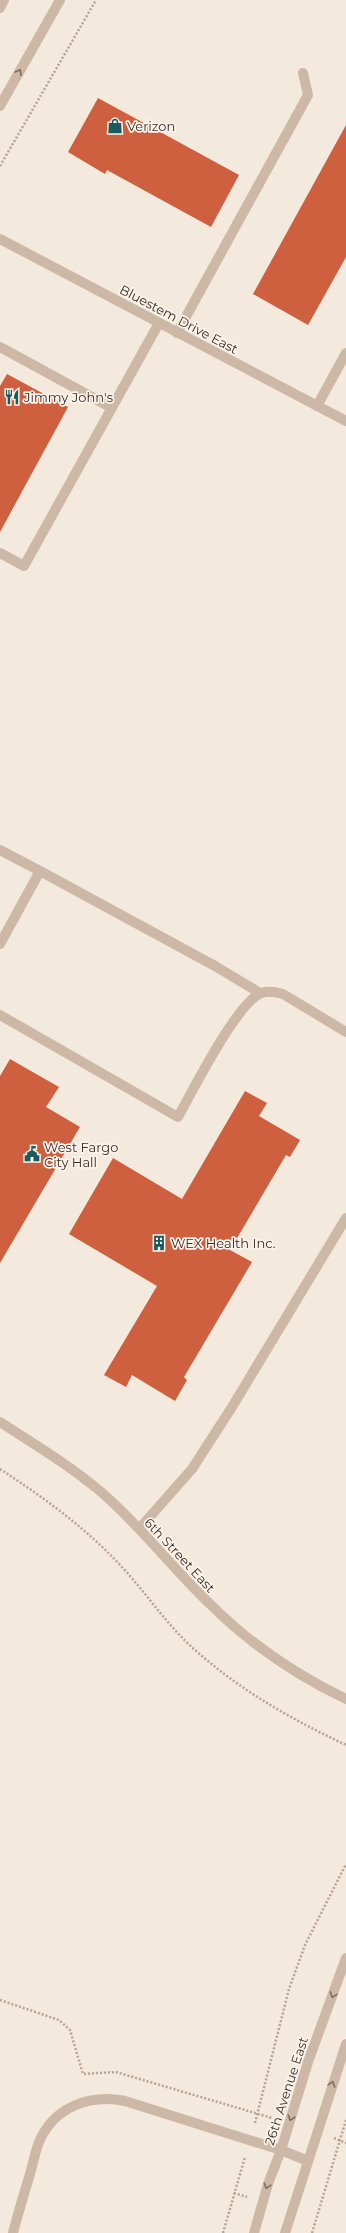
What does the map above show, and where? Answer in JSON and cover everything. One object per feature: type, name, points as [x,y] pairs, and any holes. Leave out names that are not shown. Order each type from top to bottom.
[{"type":"street","points":[[0,8],[4,0]]},
{"type":"street","points":[[0,106],[60,0]]},
{"type":"street","points":[[177,333],[308,95],[303,73]]},
{"type":"street","name":"Bluestem Drive East","points":[[0,239],[346,421]]},
{"type":"street","points":[[1,555],[24,566],[159,323]]},
{"type":"street","points":[[0,347],[112,408]]},
{"type":"street","points":[[317,406],[346,352]]},
{"type":"street","points":[[0,850],[215,966],[260,993]]},
{"type":"street","points":[[0,944],[40,871]]},
{"type":"street","points":[[0,1015],[178,1117],[243,1007],[260,993],[273,991],[283,994],[346,1032]]},
{"type":"street","points":[[139,1529],[192,1469],[232,1407],[346,1218]]},
{"type":"street","name":"6th Street East","points":[[0,1422],[50,1454],[100,1491],[139,1529],[209,1604],[236,1629],[293,1671],[346,1699]]},
{"type":"street","name":"26th Avenue East","points":[[254,2233],[268,2184],[281,2150],[308,2062],[346,1958]]},
{"type":"street","points":[[285,2233],[346,2044]]},
{"type":"street","points":[[14,2233],[39,2142],[54,2118],[68,2108],[83,2101],[113,2099],[124,2101],[281,2150],[308,2161]]},
{"type":"path","points":[[0,166],[96,0]]},
{"type":"path","points":[[0,1470],[26,1486],[76,1524],[121,1566],[168,1624],[202,1656],[254,1695],[308,1727],[346,1745]]},
{"type":"path","points":[[256,2120],[289,1989],[305,1945],[346,1864]]},
{"type":"path","points":[[0,2000],[59,2020],[70,2030],[83,2074],[116,2072],[267,2116]]},
{"type":"path","points":[[312,2233],[346,2120]]},
{"type":"path","points":[[332,2138],[346,2143]]},
{"type":"path","points":[[223,2233],[241,2168]]},
{"type":"path","points":[[234,2193],[244,2196]]},
{"type":"building","points":[[98,98],[239,175],[211,227],[107,170],[105,174],[68,152]]},
{"type":"building","points":[[346,125],[346,257],[308,325],[253,294]]},
{"type":"building","points":[[7,374],[68,407],[0,532],[0,386]]},
{"type":"building","name":"West Fargo City Hall","points":[[10,1059],[59,1087],[46,1107],[80,1127],[0,1263],[0,1076]]},
{"type":"building","name":"WEX Health Inc.","points":[[245,1091],[267,1103],[259,1116],[300,1140],[290,1157],[286,1155],[230,1250],[252,1262],[184,1377],[187,1380],[175,1401],[132,1375],[126,1387],[104,1375],[157,1286],[69,1234],[113,1158],[182,1199]]},
{"type":"place","name":"Verizon","points":[[115,126]]},
{"type":"place","name":"Jimmy John's","points":[[12,397]]},
{"type":"place","name":"West Fargo City Hall","points":[[32,1154]]},
{"type":"place","name":"WEX Health Inc.","points":[[159,1243]]}]
